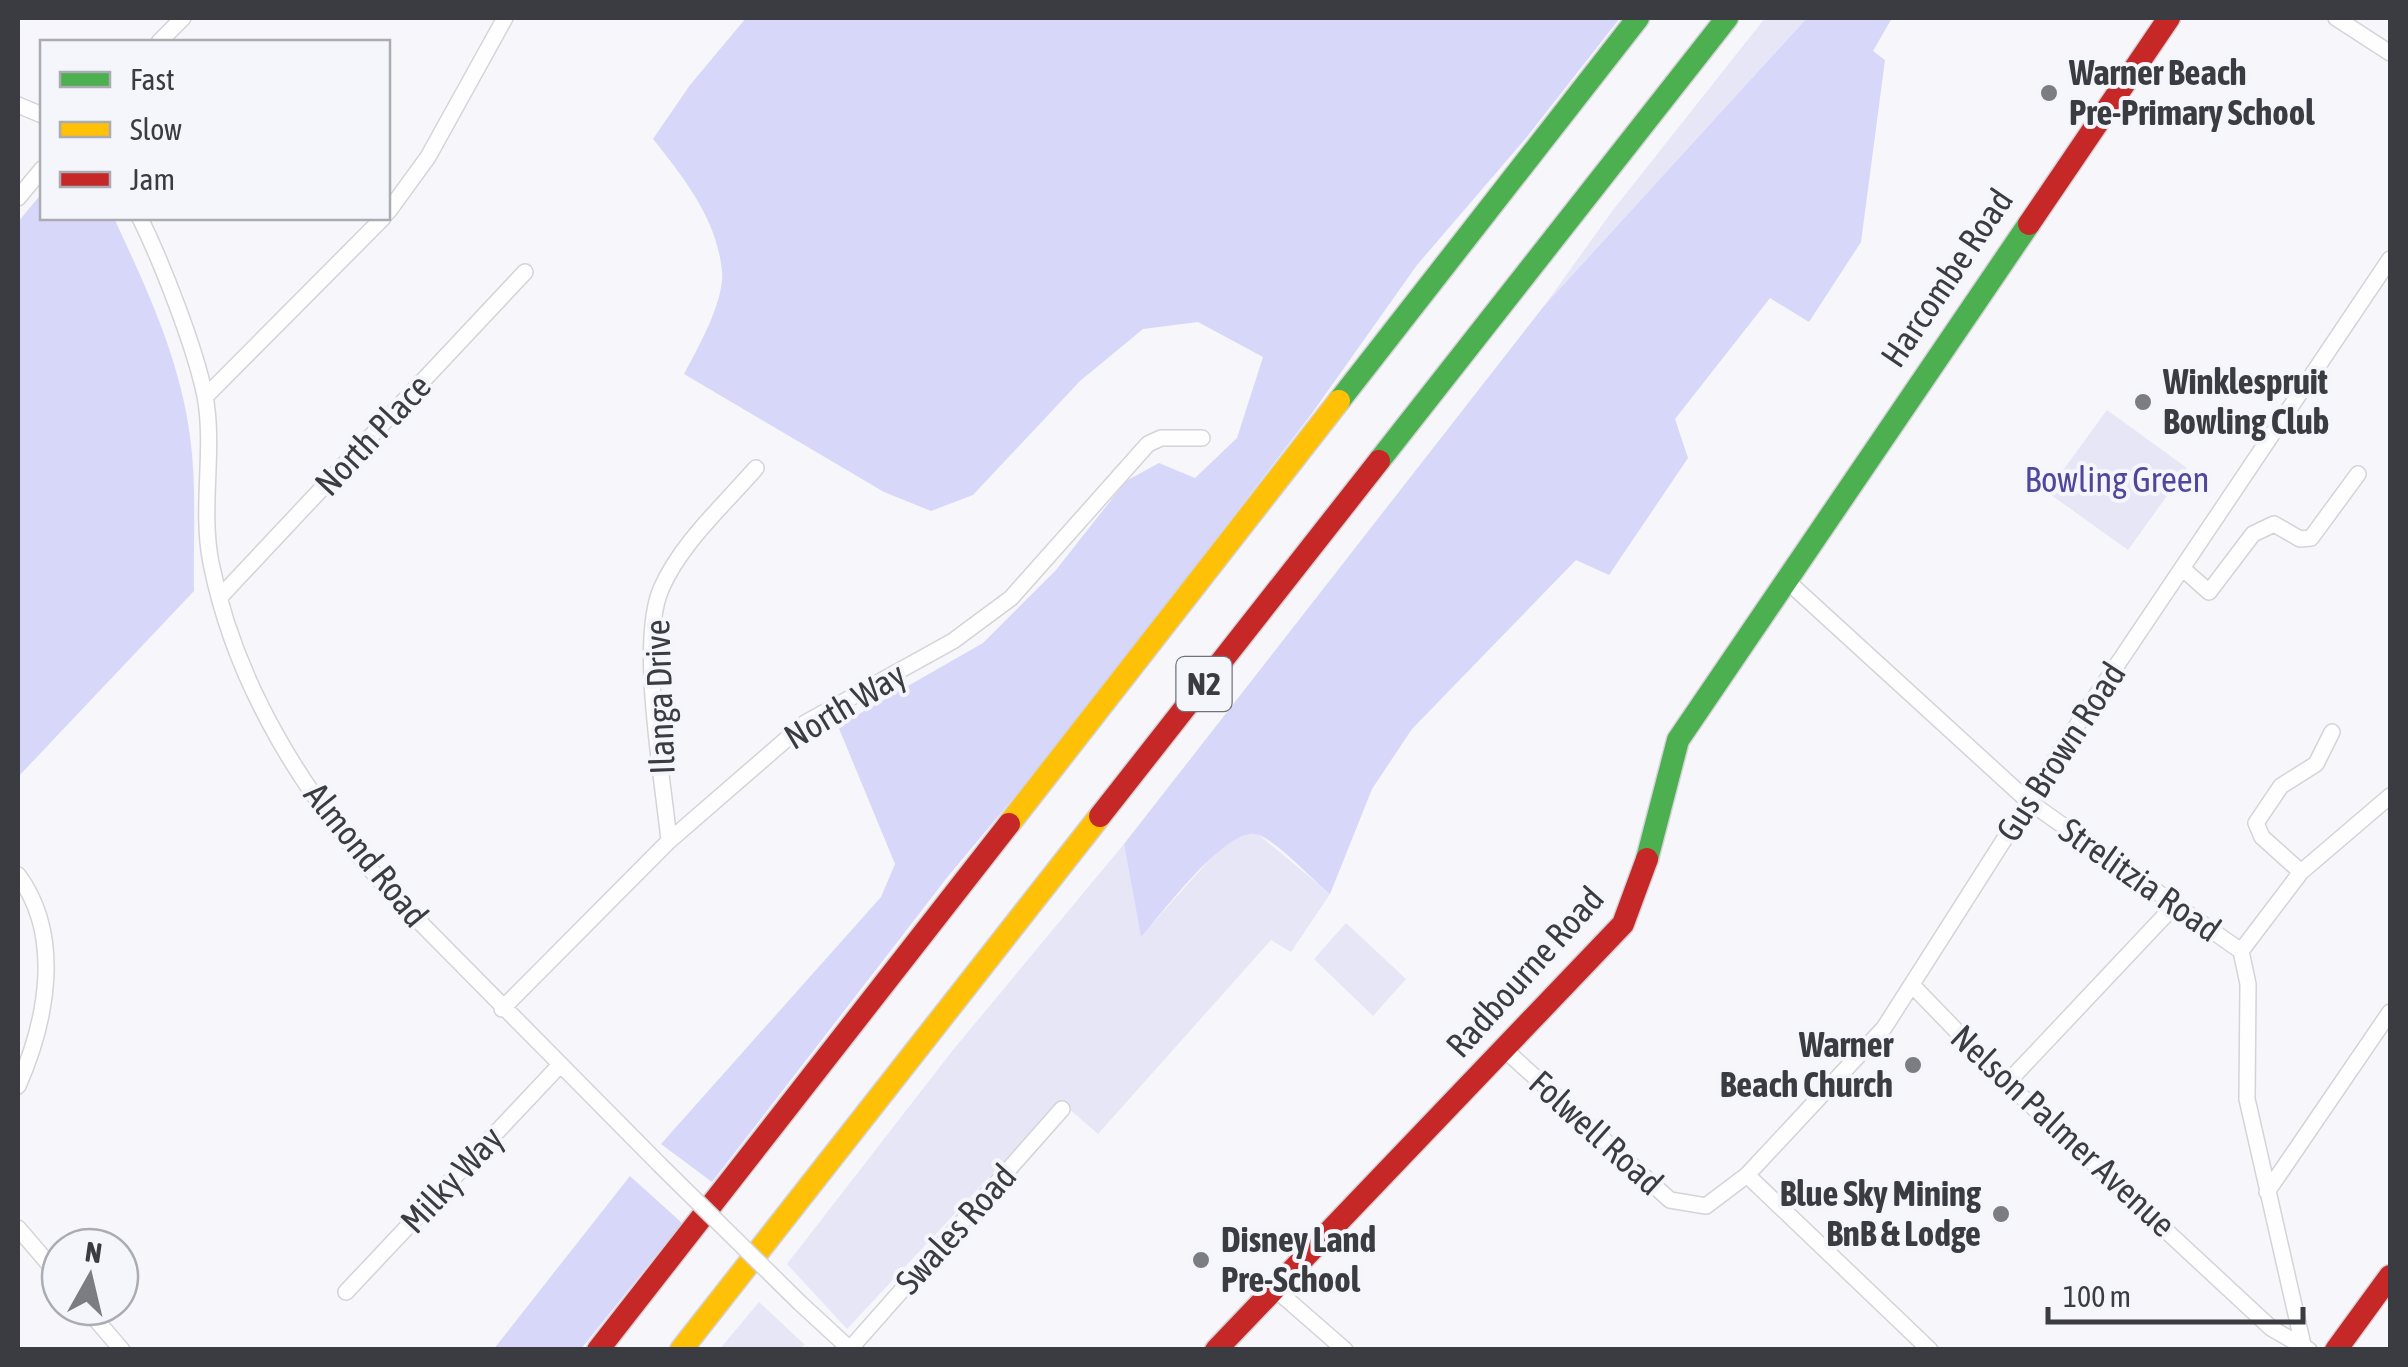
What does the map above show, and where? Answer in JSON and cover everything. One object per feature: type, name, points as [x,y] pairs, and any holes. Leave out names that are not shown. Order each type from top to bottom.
[{"type":"main road","name":"N2","points":[[598,1350],[1638,18]]},
{"type":"main road","name":"N2","points":[[681,1350],[1726,18]]},
{"type":"main road","name":"Harcombe Road","points":[[1786,580],[2169,18]]},
{"type":"main road","name":"Radbourne Road","points":[[1216,1350],[1623,924],[1644,878],[1666,772],[1678,740],[1786,580]]},
{"type":"main road","points":[[2336,1350],[2390,1276]]},
{"type":"street","points":[[161,40],[183,18]]},
{"type":"street","points":[[390,208],[428,157],[505,18]]},
{"type":"street","points":[[2336,18],[2390,54]]},
{"type":"street","points":[[18,198],[40,171]]},
{"type":"street","name":"Almond Road","points":[[141,220],[205,397],[207,524],[220,597],[256,698],[304,780],[351,848],[502,1009],[850,1349]]},
{"type":"street","points":[[205,397],[380,220]]},
{"type":"street","name":"Gus Brown Road","points":[[1694,1206],[1717,1201],[1747,1175],[1884,1028],[2028,801],[2390,259]]},
{"type":"street","name":"North Place","points":[[220,597],[525,272]]},
{"type":"street","name":"North Way","points":[[502,1009],[669,840],[805,723],[916,663],[989,616],[1032,578],[1148,444],[1161,438],[1202,438]]},
{"type":"street","name":"Ilanga Drive","points":[[669,840],[652,652],[654,612],[676,562],[756,468]]},
{"type":"street","points":[[2182,568],[2209,592],[2260,527],[2274,524],[2300,539],[2311,538],[2358,474]]},
{"type":"street","name":"Strelitzia Road","points":[[1786,580],[2028,801],[2241,951],[2248,984],[2247,1099],[2306,1347]]},
{"type":"street","points":[[2300,872],[2262,837],[2256,823],[2281,786],[2316,764],[2332,732]]},
{"type":"street","points":[[2241,951],[2300,872],[2390,796]]},
{"type":"street","points":[[18,875],[39,907],[46,956],[39,1021],[18,1086]]},
{"type":"street","points":[[2007,1083],[2173,906]]},
{"type":"street","name":"Nelson Palmer Avenue","points":[[1912,986],[2007,1083],[2271,1328],[2306,1347]]},
{"type":"street","points":[[2267,1192],[2390,1012]]},
{"type":"street","name":"Folwell Road","points":[[1504,1049],[1657,1190],[1680,1204],[1694,1206]]},
{"type":"street","name":"Milky Way","points":[[346,1292],[558,1067]]},
{"type":"street","name":"Swales Road","points":[[850,1349],[1062,1109]]},
{"type":"street","points":[[1747,1175],[1930,1350]]},
{"type":"street","points":[[18,1228],[40,1254]]},
{"type":"street","points":[[1274,1288],[1345,1350]]},
{"type":"street","points":[[102,1327],[122,1350]]},
{"type":"green space","points":[[1765,18],[1807,18],[1544,306],[1613,210]]},
{"type":"green space","name":"Bowling Green","points":[[2107,410],[2187,468],[2128,550],[2047,492]]},
{"type":"green space","points":[[1240,833],[1258,834],[1330,894],[1291,952],[1271,940],[1098,1134],[1060,1101],[847,1329],[787,1264],[953,1050],[1124,844],[1141,936],[1223,845]]},
{"type":"green space","points":[[1346,923],[1406,979],[1373,1016],[1314,959]]},
{"type":"green space","points":[[759,1302],[805,1345],[797,1349],[719,1350]]},
{"type":"shaded area","points":[[746,18],[1620,18],[1526,138],[1417,265],[1310,416],[1059,744],[949,875],[712,1182],[661,1144],[881,897],[895,864],[838,726],[983,643],[1056,570],[1126,481],[1159,463],[1195,478],[1237,438],[1263,357],[1198,322],[1143,329],[1080,381],[973,495],[931,511],[884,492],[684,374],[715,309],[722,271],[706,217],[653,139],[690,85]]},
{"type":"shaded area","points":[[1807,18],[1892,18],[1873,51],[1885,60],[1861,242],[1809,322],[1770,298],[1675,419],[1688,458],[1609,575],[1576,560],[1412,729],[1372,789],[1330,894],[1276,845],[1259,835],[1246,835],[1214,856],[1141,937],[1124,844],[1544,306]]},
{"type":"shaded area","points":[[40,195],[40,220],[115,220],[160,324],[185,407],[194,494],[194,591],[18,777],[18,222]]},
{"type":"shaded area","points":[[630,1176],[682,1223],[581,1349],[493,1350]]},
{"type":"traffic: fast","points":[[1339,401],[1638,18]]},
{"type":"traffic: fast","points":[[1379,461],[1727,18]]},
{"type":"traffic: fast","points":[[1647,859],[1678,740],[2029,224]]},
{"type":"traffic: slow","points":[[1009,824],[1339,401]]},
{"type":"traffic: slow","points":[[681,1350],[1100,816]]},
{"type":"traffic: jam","points":[[2029,224],[2169,18]]},
{"type":"traffic: jam","points":[[1100,816],[1379,461]]},
{"type":"traffic: jam","points":[[598,1350],[1009,824]]},
{"type":"traffic: jam","points":[[1216,1350],[1623,924],[1647,859]]},
{"type":"traffic: jam","points":[[2336,1350],[2390,1276]]},
{"type":"place","name":"Warner Beach Pre-Primary School","points":[[2049,93]]},
{"type":"place","name":"Winklespruit Bowling Club","points":[[2143,402]]},
{"type":"place","name":"Warner Beach Church","points":[[1913,1065]]},
{"type":"place","name":"Blue Sky Mining BnB & Lodge","points":[[2001,1214]]},
{"type":"place","name":"Disney Land Pre-School","points":[[1201,1260]]}]
